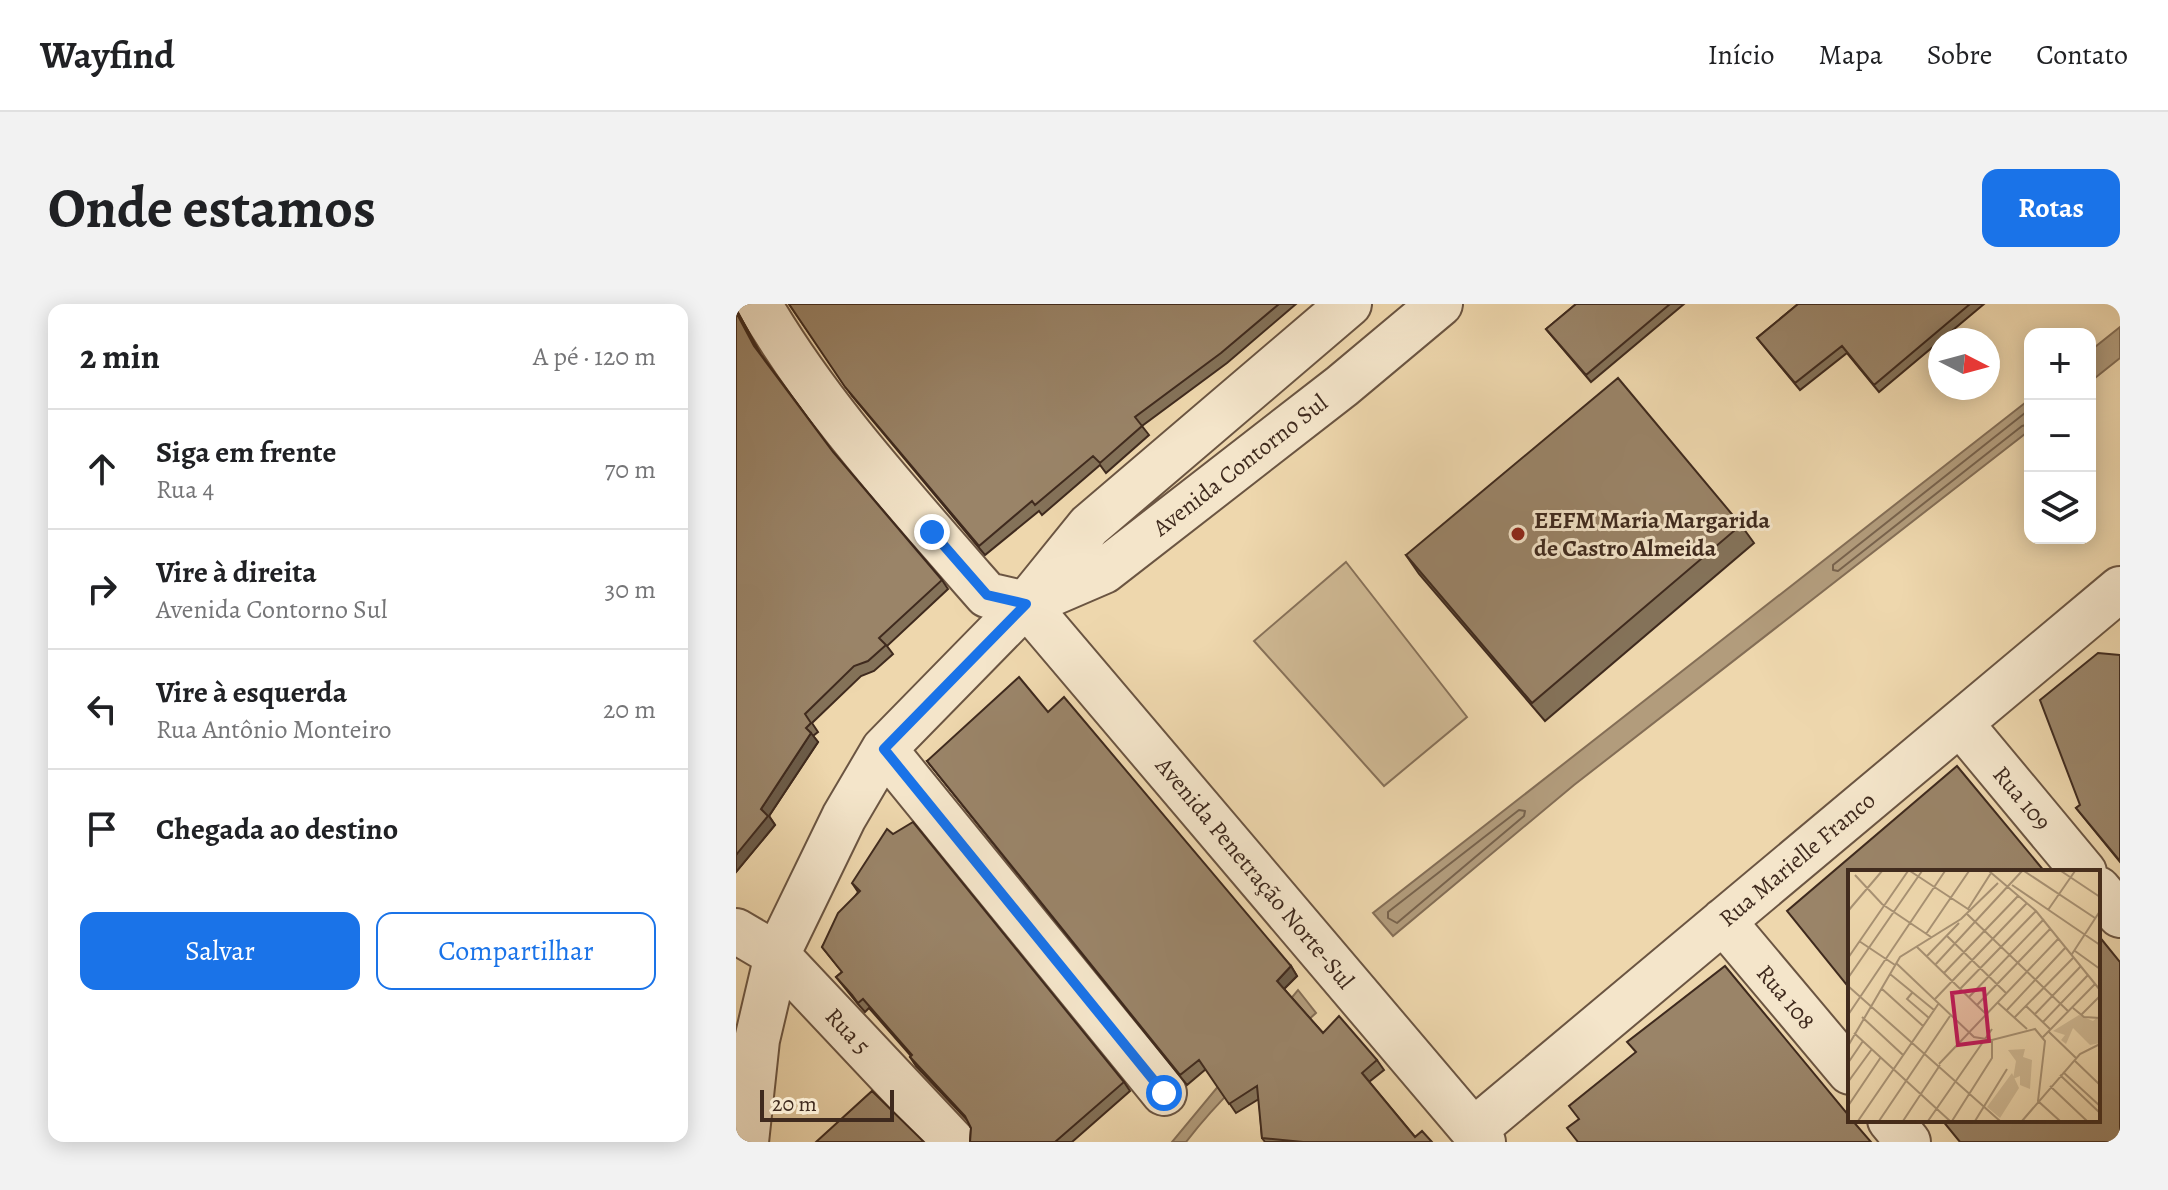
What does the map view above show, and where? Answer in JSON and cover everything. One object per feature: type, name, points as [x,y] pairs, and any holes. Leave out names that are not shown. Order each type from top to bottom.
[{"type":"street","points":[[759,304],[782,344],[833,415],[987,595],[1026,604]]},
{"type":"street","name":"Avenida Contorno Sul","points":[[746,1142],[757,1040],[777,955],[844,817],[884,749],[1026,604],[1089,526],[1349,304]]},
{"type":"street","name":"Avenida Contorno Sul","points":[[1026,604],[1104,571],[1342,386],[1440,304]]},
{"type":"street","name":"Rua Marielle Franco","points":[[1478,1136],[1723,921],[2120,589]]},
{"type":"street","name":"Avenida Penetração Norte-Sul","points":[[1026,604],[1478,1136]]},
{"type":"street","name":"Rua 109","points":[[1960,723],[2082,870]]},
{"type":"street","points":[[884,749],[1164,1093]]},
{"type":"street","points":[[2100,891],[2120,915]]},
{"type":"street","name":"Rua 108","points":[[1723,921],[1848,1070]]},
{"type":"street","name":"Rua 5","points":[[736,931],[777,955],[953,1142]]},
{"type":"street","points":[[1892,1122],[1908,1142]]},
{"type":"shaded area","points":[[1346,562],[1467,717],[1384,786],[1254,641]]},
{"type":"water","points":[[2120,327],[2120,358],[2096,377],[2096,346]]},
{"type":"water","points":[[2024,404],[2024,435],[1574,785],[1393,936],[1373,913]]},
{"type":"water","points":[[1298,990],[1316,1013],[1232,1090],[1186,1142],[1172,1142]]},
{"type":"building","points":[[789,304],[1279,304],[1221,353],[1135,417],[1142,426],[1100,463],[1093,456],[1035,505],[1032,501],[979,546],[845,387]]},
{"type":"building","points":[[1576,304],[1670,304],[1586,375],[1546,329]]},
{"type":"building","points":[[1798,304],[1970,304],[1942,328],[1928,328],[1928,339],[1874,385],[1842,346],[1795,383],[1757,338]]},
{"type":"building","points":[[736,312],[754,346],[833,452],[942,580],[879,638],[886,645],[868,661],[854,666],[805,714],[811,723],[806,728],[811,733],[761,809],[768,816],[736,855]]},
{"type":"building","points":[[1618,378],[1741,525],[1532,703],[1406,555]]},
{"type":"building","points":[[2098,653],[2120,655],[2120,861],[2076,808],[2080,805],[2040,700]]},
{"type":"building","points":[[1019,677],[1048,712],[1064,697],[1291,966],[1277,981],[1323,1033],[1339,1016],[1377,1060],[1362,1073],[1415,1137],[1422,1131],[1432,1142],[1303,1142],[1262,1138],[1257,1086],[1229,1104],[1199,1060],[1180,1075],[927,761]]},
{"type":"building","points":[[1957,766],[2043,870],[1848,870],[1848,987],[1787,911]]},
{"type":"building","points":[[913,822],[1124,1082],[1055,1142],[970,1142],[971,1128],[965,1116],[910,1057],[912,1055],[863,999],[858,1003],[836,977],[842,972],[822,947],[838,913],[860,891],[852,883],[887,829],[893,834]]},
{"type":"building","points":[[2100,937],[2120,962],[2120,1142],[1960,1142],[1944,1122],[2100,1122]]},
{"type":"building","points":[[1725,966],[1848,1115],[1848,1122],[1854,1122],[1871,1142],[1578,1142],[1567,1128],[1579,1119],[1569,1106],[1636,1052],[1627,1042]]},
{"type":"building","points":[[872,1091],[924,1142],[816,1142]]},
{"type":"place","name":"EEFM Maria Margarida de Castro Almeida","points":[[1518,534]]},
{"type":"route","points":[[932,532],[987,595],[1026,604],[884,749],[1164,1093]]}]
